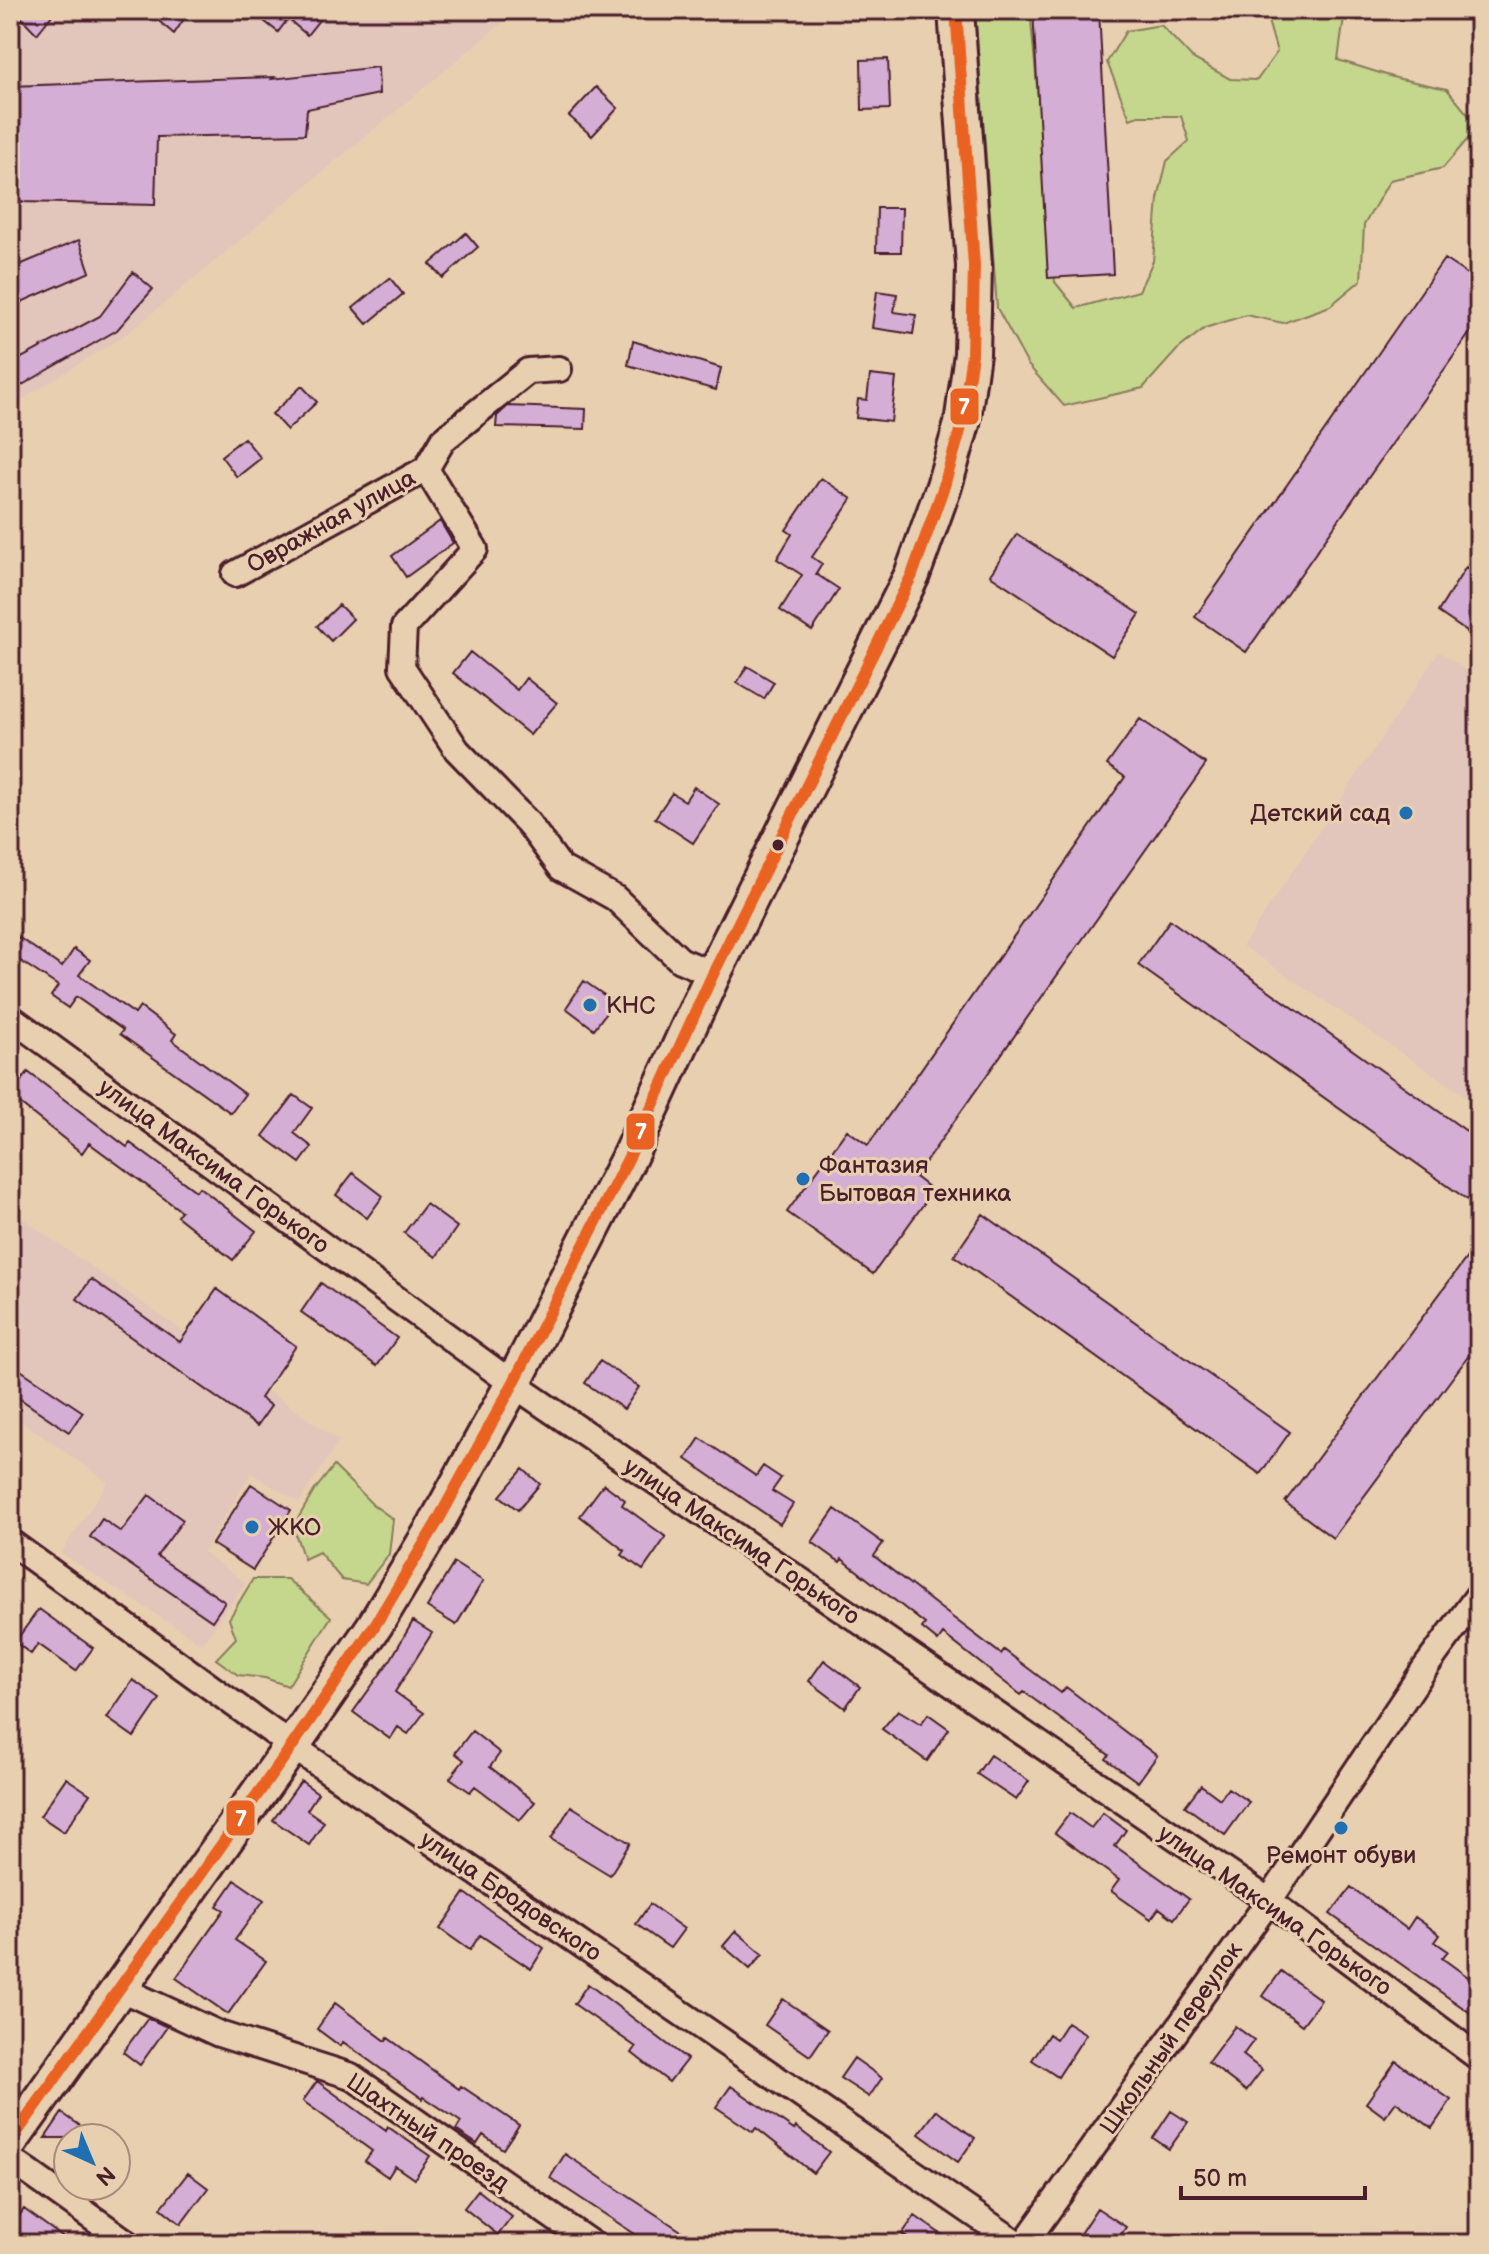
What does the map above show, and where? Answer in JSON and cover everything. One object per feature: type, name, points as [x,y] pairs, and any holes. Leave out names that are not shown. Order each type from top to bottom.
[{"type":"main road","points":[[10,2142],[292,1746],[375,1625],[436,1524],[513,1384],[630,1155],[713,974],[912,575],[962,424],[972,354],[974,266],[956,10]]},
{"type":"street","points":[[559,369],[528,371],[443,440],[426,469],[475,549],[404,627],[402,667],[457,750],[528,823],[561,868],[615,898],[680,960],[713,974]]},
{"type":"street","name":"Овражная улица","points":[[235,574],[426,469]]},
{"type":"street","name":"улица Максима Горького","points":[[10,1017],[513,1384],[1269,1901],[1479,2058]]},
{"type":"street","name":"улица Бродовского","points":[[10,1542],[292,1746],[1018,2244]]},
{"type":"street","name":"Школьный переулок","points":[[1024,2244],[1269,1901],[1425,1668],[1479,1594]]},
{"type":"street","name":"Шахтный проезд","points":[[119,1988],[219,2034],[351,2076],[592,2244]]},
{"type":"street","points":[[10,2159],[129,2244]]},
{"type":"shaded area","points":[[10,10],[505,10],[503,22],[128,333],[10,407]]},
{"type":"shaded area","name":"Детский сад","points":[[1439,652],[1479,679],[1479,1105],[1243,946]]},
{"type":"shaded area","name":"ЖКО","points":[[10,1210],[339,1441],[299,1502],[251,1473],[203,1552],[246,1583],[202,1644],[61,1553],[108,1482],[10,1413]]},
{"type":"green space","points":[[975,10],[1030,10],[1055,282],[1076,308],[1139,291],[1153,261],[1158,199],[1167,161],[1189,141],[1181,116],[1138,116],[1130,119],[1107,62],[1126,31],[1161,25],[1192,58],[1230,79],[1257,80],[1277,52],[1267,17],[1256,10],[1345,10],[1338,60],[1396,78],[1447,89],[1478,127],[1443,168],[1390,180],[1364,225],[1361,280],[1330,306],[1283,323],[1246,315],[1205,328],[1177,350],[1143,388],[1064,406],[1028,365],[997,308]]},
{"type":"green space","points":[[334,1466],[372,1504],[393,1519],[389,1554],[366,1584],[342,1580],[319,1552],[304,1559],[293,1527],[314,1491]]},
{"type":"green space","points":[[253,1579],[287,1579],[331,1617],[288,1686],[265,1678],[238,1675],[216,1659],[236,1638],[229,1619]]},
{"type":"building","points":[[14,10],[56,10],[37,34]]},
{"type":"building","points":[[146,10],[190,10],[174,34]]},
{"type":"building","points":[[250,10],[327,10],[307,35],[288,19],[278,32]]},
{"type":"building","points":[[1033,10],[1099,10],[1113,274],[1048,278]]},
{"type":"building","points":[[888,59],[890,109],[862,110],[861,60]]},
{"type":"building","points":[[378,67],[379,94],[307,109],[305,134],[157,137],[155,205],[20,202],[10,141],[10,86],[274,77],[272,79]]},
{"type":"building","points":[[596,87],[618,108],[592,136],[569,116]]},
{"type":"building","points":[[877,208],[902,208],[901,252],[876,252]]},
{"type":"building","points":[[466,233],[478,247],[443,278],[430,264]]},
{"type":"building","points":[[79,240],[90,272],[10,307],[10,269]]},
{"type":"building","points":[[1444,259],[1479,282],[1479,320],[1246,652],[1195,617]]},
{"type":"building","points":[[133,272],[153,289],[117,330],[10,392],[10,364],[100,316]]},
{"type":"building","points":[[390,278],[403,294],[367,324],[353,308]]},
{"type":"building","points":[[877,291],[897,294],[894,312],[916,315],[913,334],[872,328]]},
{"type":"building","points":[[633,341],[721,368],[716,390],[628,365]]},
{"type":"building","points":[[870,375],[896,378],[891,422],[856,418],[858,399],[867,400]]},
{"type":"building","points":[[302,386],[317,402],[287,430],[272,414]]},
{"type":"building","points":[[508,406],[586,409],[585,429],[496,427],[497,416]]},
{"type":"building","points":[[244,438],[261,458],[237,477],[221,456]]},
{"type":"building","points":[[821,478],[852,499],[812,557],[822,564],[816,574],[839,589],[812,631],[780,610],[802,575],[777,559],[792,534],[786,530]]},
{"type":"building","points":[[440,521],[453,543],[406,577],[392,556]]},
{"type":"building","points":[[1017,534],[1140,614],[1112,656],[990,575]]},
{"type":"building","points":[[1466,567],[1479,576],[1479,640],[1438,612]]},
{"type":"building","points":[[339,605],[353,619],[331,641],[317,626]]},
{"type":"building","points":[[470,652],[517,690],[526,678],[557,703],[530,735],[453,673]]},
{"type":"building","points":[[747,666],[774,682],[764,699],[737,683]]},
{"type":"building","points":[[1140,719],[1206,764],[915,1177],[933,1191],[873,1274],[787,1212],[847,1130],[868,1145],[1125,777],[1107,765]]},
{"type":"building","points":[[694,787],[719,804],[693,843],[655,818],[672,793],[685,801]]},
{"type":"building","points":[[1170,920],[1479,1140],[1479,1208],[1138,965]]},
{"type":"building","points":[[18,937],[62,967],[74,949],[90,960],[79,975],[135,1014],[140,1007],[176,1034],[172,1040],[245,1094],[231,1113],[120,1034],[123,1030],[76,997],[68,1008],[51,996],[58,986],[10,954],[10,948]]},
{"type":"building","name":"КНС","points":[[584,981],[614,1002],[594,1029],[566,1008]]},
{"type":"building","points":[[28,1072],[127,1147],[130,1143],[196,1191],[199,1187],[256,1231],[233,1260],[177,1216],[181,1211],[89,1143],[82,1153],[10,1096]]},
{"type":"building","points":[[294,1095],[312,1108],[294,1133],[312,1147],[300,1163],[263,1136]]},
{"type":"building","points":[[353,1173],[383,1196],[367,1218],[336,1195]]},
{"type":"building","points":[[426,1204],[457,1227],[436,1257],[404,1233]]},
{"type":"building","points":[[983,1214],[1290,1432],[1260,1474],[954,1256]]},
{"type":"building","points":[[1479,1241],[1479,1342],[1333,1538],[1285,1502]]},
{"type":"building","points":[[91,1279],[180,1342],[217,1289],[296,1346],[260,1398],[271,1406],[257,1426],[77,1299]]},
{"type":"building","points":[[321,1283],[397,1338],[377,1366],[301,1312]]},
{"type":"building","points":[[600,1361],[639,1387],[624,1409],[585,1383]]},
{"type":"building","points":[[10,1363],[83,1412],[69,1432],[10,1392]]},
{"type":"building","points":[[700,1438],[756,1476],[763,1466],[781,1478],[772,1491],[793,1504],[780,1524],[686,1459]]},
{"type":"building","points":[[523,1469],[540,1484],[518,1510],[500,1496]]},
{"type":"building","name":"ЖКО","points":[[251,1484],[291,1510],[253,1570],[212,1544]]},
{"type":"building","points":[[604,1484],[625,1500],[622,1505],[666,1537],[643,1570],[622,1555],[625,1551],[580,1516]]},
{"type":"building","points":[[149,1495],[183,1520],[157,1556],[225,1602],[212,1621],[90,1537],[102,1519],[121,1532]]},
{"type":"building","points":[[835,1509],[883,1543],[874,1556],[939,1607],[1001,1654],[1004,1650],[1061,1693],[1066,1687],[1157,1756],[1138,1782],[1106,1759],[1109,1755],[1024,1692],[1021,1695],[943,1634],[938,1641],[922,1628],[925,1624],[842,1559],[840,1562],[812,1542]]},
{"type":"building","points":[[454,1563],[483,1581],[456,1625],[427,1607]]},
{"type":"building","points":[[39,1609],[93,1648],[76,1671],[38,1644],[31,1654],[15,1642]]},
{"type":"building","points":[[413,1621],[432,1633],[395,1692],[424,1713],[408,1734],[398,1727],[390,1739],[353,1712],[391,1659]]},
{"type":"building","points":[[824,1660],[860,1687],[845,1708],[809,1681]]},
{"type":"building","points":[[133,1680],[160,1699],[134,1737],[107,1718]]},
{"type":"building","points":[[898,1710],[921,1724],[928,1714],[949,1729],[927,1761],[882,1729]]},
{"type":"building","points":[[472,1731],[500,1753],[490,1767],[535,1802],[520,1820],[475,1786],[470,1792],[450,1778],[464,1760],[455,1753]]},
{"type":"building","points":[[990,1755],[1029,1781],[1016,1800],[977,1774]]},
{"type":"building","points":[[66,1778],[90,1794],[64,1832],[40,1816]]},
{"type":"building","points":[[301,1781],[318,1793],[307,1810],[324,1822],[309,1845],[273,1820]]},
{"type":"building","points":[[1201,1785],[1220,1799],[1228,1788],[1249,1802],[1225,1835],[1185,1806]]},
{"type":"building","points":[[571,1806],[630,1843],[610,1875],[551,1839]]},
{"type":"building","points":[[1070,1813],[1091,1828],[1103,1813],[1126,1830],[1115,1846],[1189,1899],[1174,1919],[1159,1908],[1151,1919],[1111,1891],[1119,1880],[1055,1833]]},
{"type":"building","points":[[235,1880],[264,1900],[235,1940],[266,1961],[228,2014],[176,1978],[224,1910],[217,1906]]},
{"type":"building","points":[[1351,1887],[1407,1929],[1415,1917],[1440,1935],[1435,1942],[1448,1951],[1442,1958],[1479,1985],[1479,2019],[1330,1914]]},
{"type":"building","points":[[465,1893],[544,1948],[531,1969],[480,1935],[470,1950],[440,1929]]},
{"type":"building","points":[[650,1904],[684,1929],[670,1948],[636,1924]]},
{"type":"building","points":[[736,1931],[763,1954],[750,1969],[723,1946]]},
{"type":"building","points":[[1281,1971],[1321,2000],[1302,2025],[1263,1996]]},
{"type":"building","points":[[588,1984],[687,2059],[669,2082],[632,2053],[636,2047],[574,2004]]},
{"type":"building","points":[[783,1999],[828,2030],[810,2056],[765,2025]]},
{"type":"building","points":[[335,2003],[386,2041],[388,2038],[459,2089],[461,2086],[519,2125],[503,2149],[483,2135],[477,2144],[456,2130],[461,2122],[343,2042],[340,2046],[317,2029]]},
{"type":"building","points":[[148,2018],[167,2027],[140,2065],[123,2052]]},
{"type":"building","points":[[1067,2022],[1086,2034],[1058,2077],[1032,2060],[1049,2034],[1056,2039]]},
{"type":"building","points":[[1235,2026],[1254,2040],[1243,2055],[1262,2070],[1246,2091],[1208,2062]]},
{"type":"building","points":[[854,2058],[882,2078],[869,2097],[840,2078]]},
{"type":"building","points":[[1396,2061],[1451,2100],[1432,2128],[1396,2102],[1385,2117],[1366,2103]]},
{"type":"building","points":[[317,2081],[386,2131],[388,2127],[430,2156],[414,2179],[395,2166],[388,2177],[365,2161],[372,2151],[303,2101]]},
{"type":"building","points":[[731,2086],[829,2152],[813,2173],[756,2128],[753,2132],[716,2107]]},
{"type":"building","points":[[937,2110],[975,2138],[958,2162],[919,2134]]},
{"type":"building","points":[[1171,2111],[1188,2122],[1169,2149],[1153,2138]]},
{"type":"building","points":[[62,2113],[75,2122],[56,2122]]},
{"type":"building","points":[[565,2154],[701,2244],[650,2244],[550,2178]]},
{"type":"building","points":[[188,2173],[208,2188],[181,2224],[161,2208]]},
{"type":"building","points":[[478,2190],[512,2217],[498,2235],[464,2208]]},
{"type":"building","points":[[1097,2208],[1126,2227],[1115,2244],[1073,2244]]},
{"type":"building","points":[[24,2209],[72,2244],[10,2244],[10,2229]]},
{"type":"building","points":[[915,2216],[955,2244],[916,2244],[902,2234]]},
{"type":"transit line","name":"7","points":[[10,2142],[292,1746],[375,1625],[436,1524],[513,1384],[630,1155],[713,974],[912,575],[944,486],[962,424],[972,354],[974,266],[956,10]]},
{"type":"place","name":"Детский сад","points":[[1406,813]]},
{"type":"place","name":"КНС","points":[[590,1005]]},
{"type":"place","name":"Фантазия Бытовая техника","points":[[803,1179]]},
{"type":"place","name":"ЖКО","points":[[252,1527]]},
{"type":"place","name":"Ремонт обуви","points":[[1341,1828]]}]
